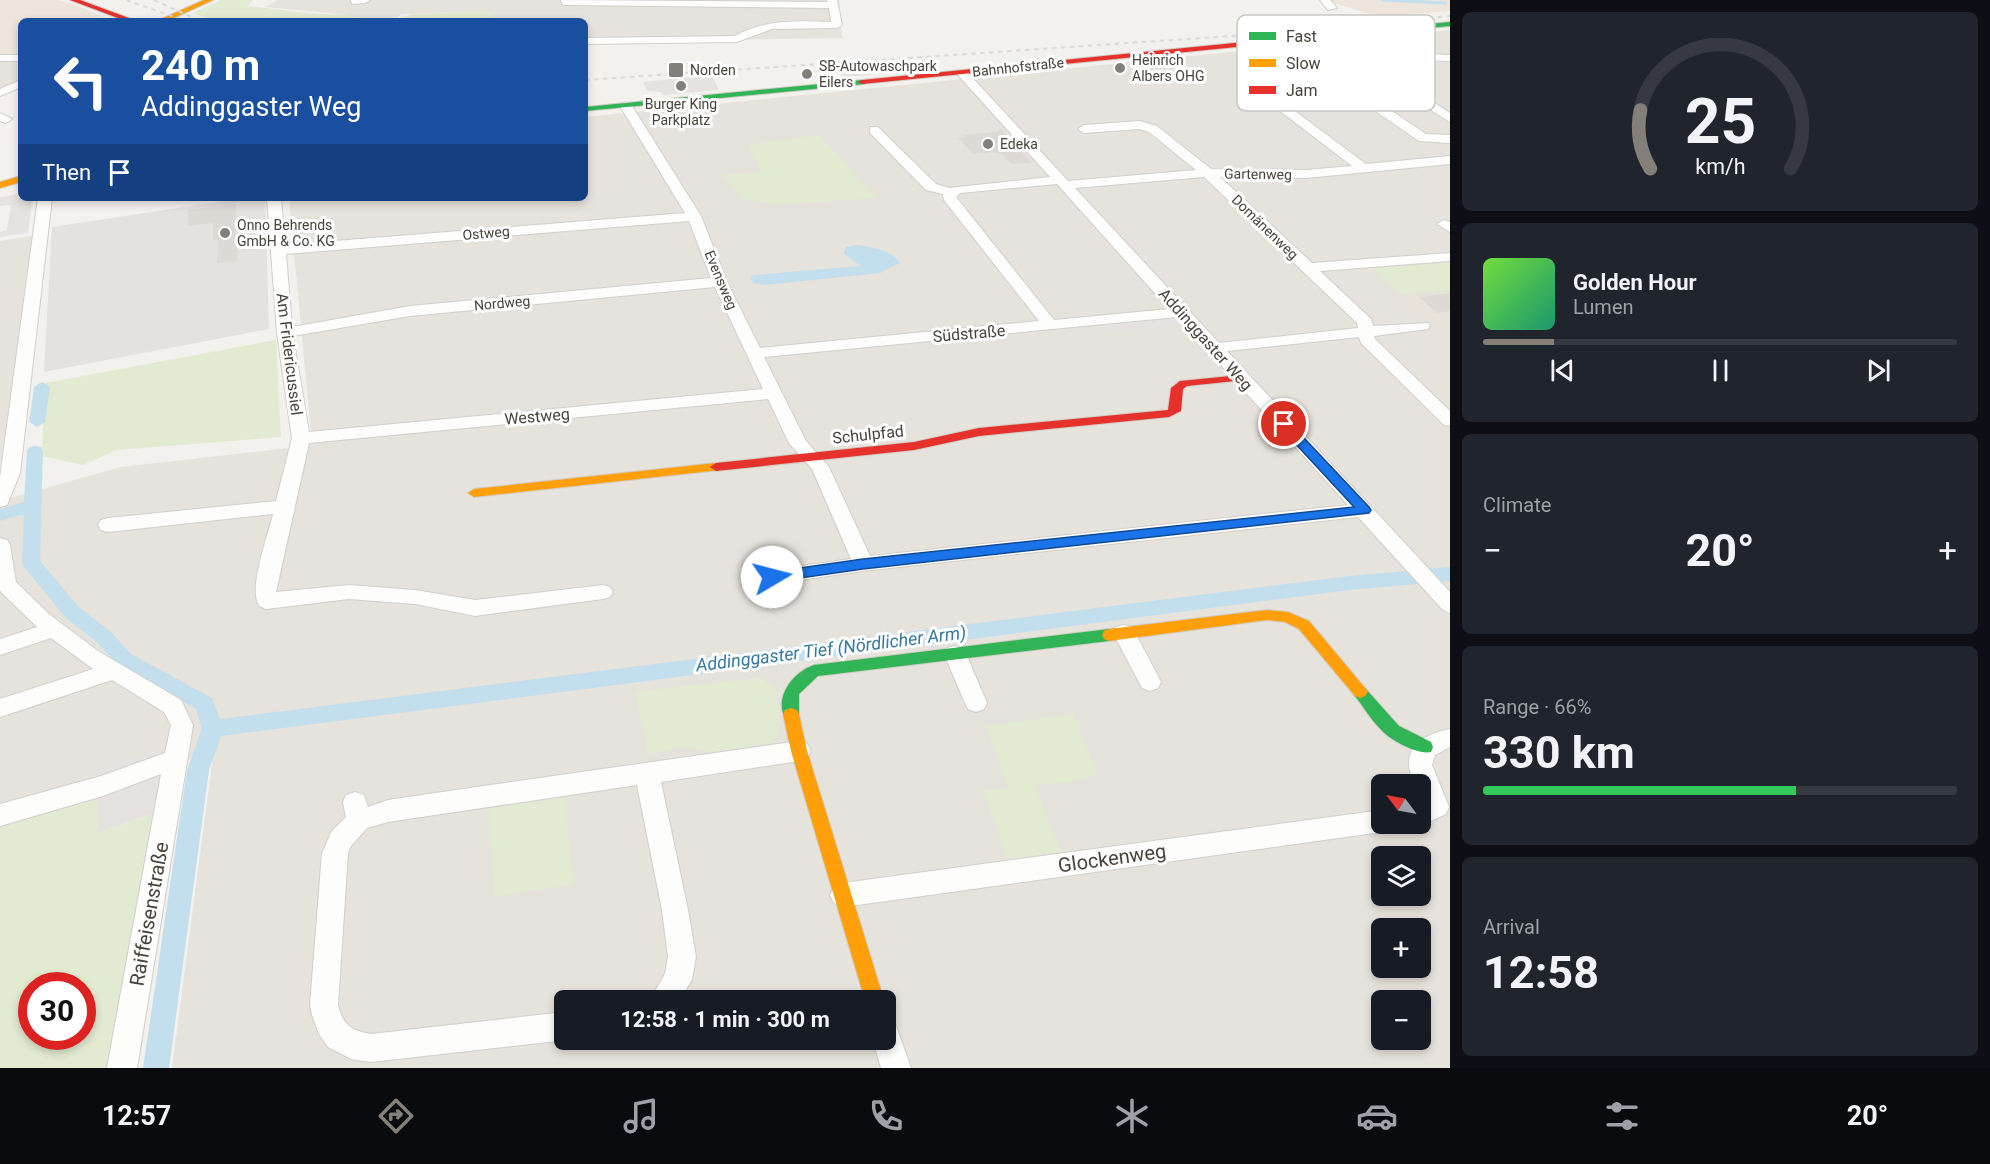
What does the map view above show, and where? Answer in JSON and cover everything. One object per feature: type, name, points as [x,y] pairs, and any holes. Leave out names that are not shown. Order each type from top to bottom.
[{"type":"street","points":[[73,0],[124,18]]},
{"type":"street","points":[[168,18],[210,0]]},
{"type":"street","points":[[564,5],[833,2],[837,24],[778,25],[750,30],[737,39],[588,41]]},
{"type":"street","name":"Bahnhofstraße","points":[[1435,26],[1450,24]]},
{"type":"street","name":"Bahnhofstraße","points":[[588,109],[1237,46]]},
{"type":"street","points":[[1435,57],[1450,58]]},
{"type":"street","points":[[0,58],[18,58]]},
{"type":"street","name":"Addinggaster Weg","points":[[962,73],[1365,510],[1445,600]]},
{"type":"street","points":[[0,93],[18,84]]},
{"type":"street","name":"Evensweg","points":[[626,106],[694,216],[720,282],[798,443],[820,467],[863,564]]},
{"type":"street","points":[[1435,108],[1450,118]]},
{"type":"street","points":[[1288,111],[1364,168]]},
{"type":"street","points":[[1383,111],[1423,138],[1450,139]]},
{"type":"street","name":"Domänenweg","points":[[1084,129],[1147,126],[1206,173],[1365,322],[1367,340],[1450,422]]},
{"type":"street","points":[[874,130],[931,187],[951,192],[949,196],[1050,325]]},
{"type":"street","name":"Gartenweg","points":[[951,192],[957,189],[1206,173],[1275,175],[1450,160]]},
{"type":"street","points":[[0,184],[18,180]]},
{"type":"street","points":[[0,501],[11,472],[45,201]]},
{"type":"street","name":"Am Fridericussiel","points":[[274,201],[285,333],[301,438],[265,587],[266,601],[349,592],[415,597],[475,608],[603,592]]},
{"type":"street","name":"Ostweg","points":[[278,250],[694,216]]},
{"type":"street","points":[[1308,268],[1450,257]]},
{"type":"street","name":"Nordweg","points":[[285,333],[410,311],[720,282]]},
{"type":"street","name":"Südstraße","points":[[755,353],[1183,312]]},
{"type":"street","points":[[1214,348],[1422,326]]},
{"type":"street","name":"Schulpfad","points":[[474,493],[939,443],[957,436],[979,432],[1169,413],[1175,411],[1177,388],[1184,383],[1242,378]]},
{"type":"street","name":"Westweg","points":[[301,438],[774,393]]},
{"type":"street","points":[[108,525],[283,507]]},
{"type":"street","points":[[772,577],[863,564],[1365,510]]},
{"type":"street","name":"Raiffeisenstraße","points":[[0,545],[6,585],[54,629],[90,657],[173,706],[182,725],[122,1068]]},
{"type":"street","points":[[872,990],[799,751],[788,702],[796,683],[814,671],[1267,615],[1288,617],[1304,626],[1393,731],[1425,747]]},
{"type":"street","points":[[0,647],[54,629]]},
{"type":"street","points":[[1124,633],[1150,682]]},
{"type":"street","points":[[955,654],[976,703]]},
{"type":"street","points":[[0,708],[114,671]]},
{"type":"street","points":[[1422,774],[1421,758],[1425,747],[1434,741],[1450,738]]},
{"type":"street","points":[[554,1027],[371,1048],[353,1047],[335,1036],[328,1022],[324,1005],[334,853],[357,811],[388,811],[799,751]]},
{"type":"street","points":[[0,815],[103,786],[175,759]]},
{"type":"street","points":[[647,774],[675,910],[682,957],[678,979],[671,990]]},
{"type":"street","points":[[1431,789],[1436,797],[1437,807],[1431,809]]},
{"type":"street","name":"Glockenweg","points":[[843,895],[1371,823]]},
{"type":"street","points":[[890,1050],[896,1068]]},
{"type":"shaded area","points":[[0,0],[57,0],[107,18],[18,18],[18,55],[0,55]]},
{"type":"shaded area","points":[[278,0],[839,0],[842,38],[588,42],[588,18],[489,18],[493,13],[484,11],[401,14],[398,18],[365,18],[265,7]]},
{"type":"shaded area","points":[[1330,0],[1450,0],[1450,11],[1373,15],[1333,3]]},
{"type":"shaded area","points":[[1450,30],[1450,1068],[172,1068],[214,749],[98,797],[0,827],[0,501],[121,467],[307,446],[311,432],[289,201],[588,201],[588,117],[1237,51],[1237,111],[1435,111],[1435,32]]},
{"type":"shaded area","points":[[0,56],[18,56],[18,80],[0,89]]},
{"type":"shaded area","points":[[908,60],[916,71],[842,77],[835,66]]},
{"type":"shaded area","name":"Burger King Parkplatz","points":[[712,75],[719,90],[663,95],[661,92],[647,91],[643,82]]},
{"type":"shaded area","points":[[18,194],[18,201],[32,201],[28,233],[0,237],[0,232],[7,230],[11,205],[0,206],[0,197]]},
{"type":"shaded area","points":[[224,201],[265,201],[269,329],[44,372],[52,227]]},
{"type":"shaded area","points":[[32,236],[21,317],[0,468],[0,241]]},
{"type":"shaded area","points":[[1450,290],[1450,338],[1400,294]]},
{"type":"shaded area","points":[[1174,315],[1183,325],[1102,333],[1094,322]]},
{"type":"shaded area","points":[[158,748],[159,759],[105,778],[105,767]]},
{"type":"shaded area","points":[[168,767],[155,816],[149,815],[97,833],[98,797]]},
{"type":"green space","points":[[221,0],[253,0],[247,6],[366,18],[206,18],[193,13]]},
{"type":"green space","points":[[483,11],[493,13],[489,18],[402,18],[413,14]]},
{"type":"green space","points":[[818,135],[878,198],[775,205],[741,198],[723,175],[761,172],[748,145]]},
{"type":"green space","points":[[1450,262],[1450,290],[1400,294],[1372,268]]},
{"type":"green space","points":[[276,340],[281,437],[117,450],[83,465],[42,456],[45,383]]},
{"type":"green space","points":[[758,678],[776,688],[779,736],[769,744],[712,753],[685,747],[648,754],[635,692]]},
{"type":"green space","points":[[1073,714],[1098,774],[1077,781],[1034,786],[1064,857],[1009,864],[983,791],[1008,788],[986,726]]},
{"type":"green space","points":[[564,794],[574,884],[494,897],[488,805]]},
{"type":"green space","points":[[98,797],[97,833],[150,815],[180,811],[138,1068],[0,1068],[0,827]]},
{"type":"water","points":[[857,245],[887,252],[900,263],[880,273],[765,285],[754,283],[750,278],[754,275],[861,266],[844,254],[846,247]]},
{"type":"building","name":"Edeka","points":[[1002,131],[1032,163],[1011,164],[1004,155],[995,152],[973,154],[958,138],[966,137],[964,135]]},
{"type":"building","name":"Onno Behrends GmbH & Co. KG","points":[[236,204],[237,261],[217,263],[218,240],[213,240],[213,223],[188,226],[188,210]]},
{"type":"building","points":[[1450,293],[1450,311],[1437,313],[1419,297]]},
{"type":"waterway","points":[[1382,0],[1446,3]]},
{"type":"waterway","name":"Addinggaster Tief (Nördlicher Arm)","points":[[37,422],[42,387]]},
{"type":"waterway","name":"Addinggaster Tief (Nördlicher Arm)","points":[[35,451],[31,562],[73,613],[104,637],[124,659],[205,704],[213,728]]},
{"type":"waterway","name":"Addinggaster Tief (Nördlicher Arm)","points":[[0,515],[32,506]]},
{"type":"waterway","name":"Addinggaster Tief (Nördlicher Arm)","points":[[213,728],[1350,583],[1450,574]]},
{"type":"waterway","name":"Addinggaster Tief (Nördlicher Arm)","points":[[156,1068],[198,770],[213,728]]},
{"type":"railway","points":[[126,0],[177,18]]},
{"type":"railway","points":[[154,0],[193,18]]},
{"type":"railway","points":[[1435,17],[1450,16]]},
{"type":"railway","points":[[588,80],[1237,36]]},
{"type":"traffic: fast","points":[[1435,25],[1450,24]]},
{"type":"traffic: fast","points":[[588,109],[862,82]]},
{"type":"traffic: fast","points":[[791,714],[790,700],[794,688],[814,671],[1109,635]]},
{"type":"traffic: fast","points":[[1360,692],[1393,731],[1425,747]]},
{"type":"traffic: slow","points":[[168,18],[210,0]]},
{"type":"traffic: slow","points":[[0,185],[18,180]]},
{"type":"traffic: slow","points":[[474,493],[716,467]]},
{"type":"traffic: slow","points":[[1109,635],[1267,615],[1288,617],[1304,625],[1360,692]]},
{"type":"traffic: slow","points":[[791,714],[799,751],[872,990]]},
{"type":"traffic: jam","points":[[73,0],[124,18]]},
{"type":"traffic: jam","points":[[862,82],[1237,45]]},
{"type":"traffic: jam","points":[[716,467],[914,446],[979,432],[1169,413],[1175,411],[1177,388],[1184,383],[1241,378]]},
{"type":"place","name":"Heinrich Albers OHG","points":[[1120,68]]},
{"type":"place","name":"Norden","points":[[676,70]]},
{"type":"place","name":"SB-Autowaschpark Eilers","points":[[807,74]]},
{"type":"place","name":"Burger King Parkplatz","points":[[681,86]]},
{"type":"place","name":"Edeka","points":[[988,144]]},
{"type":"place","name":"Onno Behrends GmbH & Co. KG","points":[[225,233]]},
{"type":"route","points":[[772,577],[863,564],[1365,510],[1284,424]]}]
